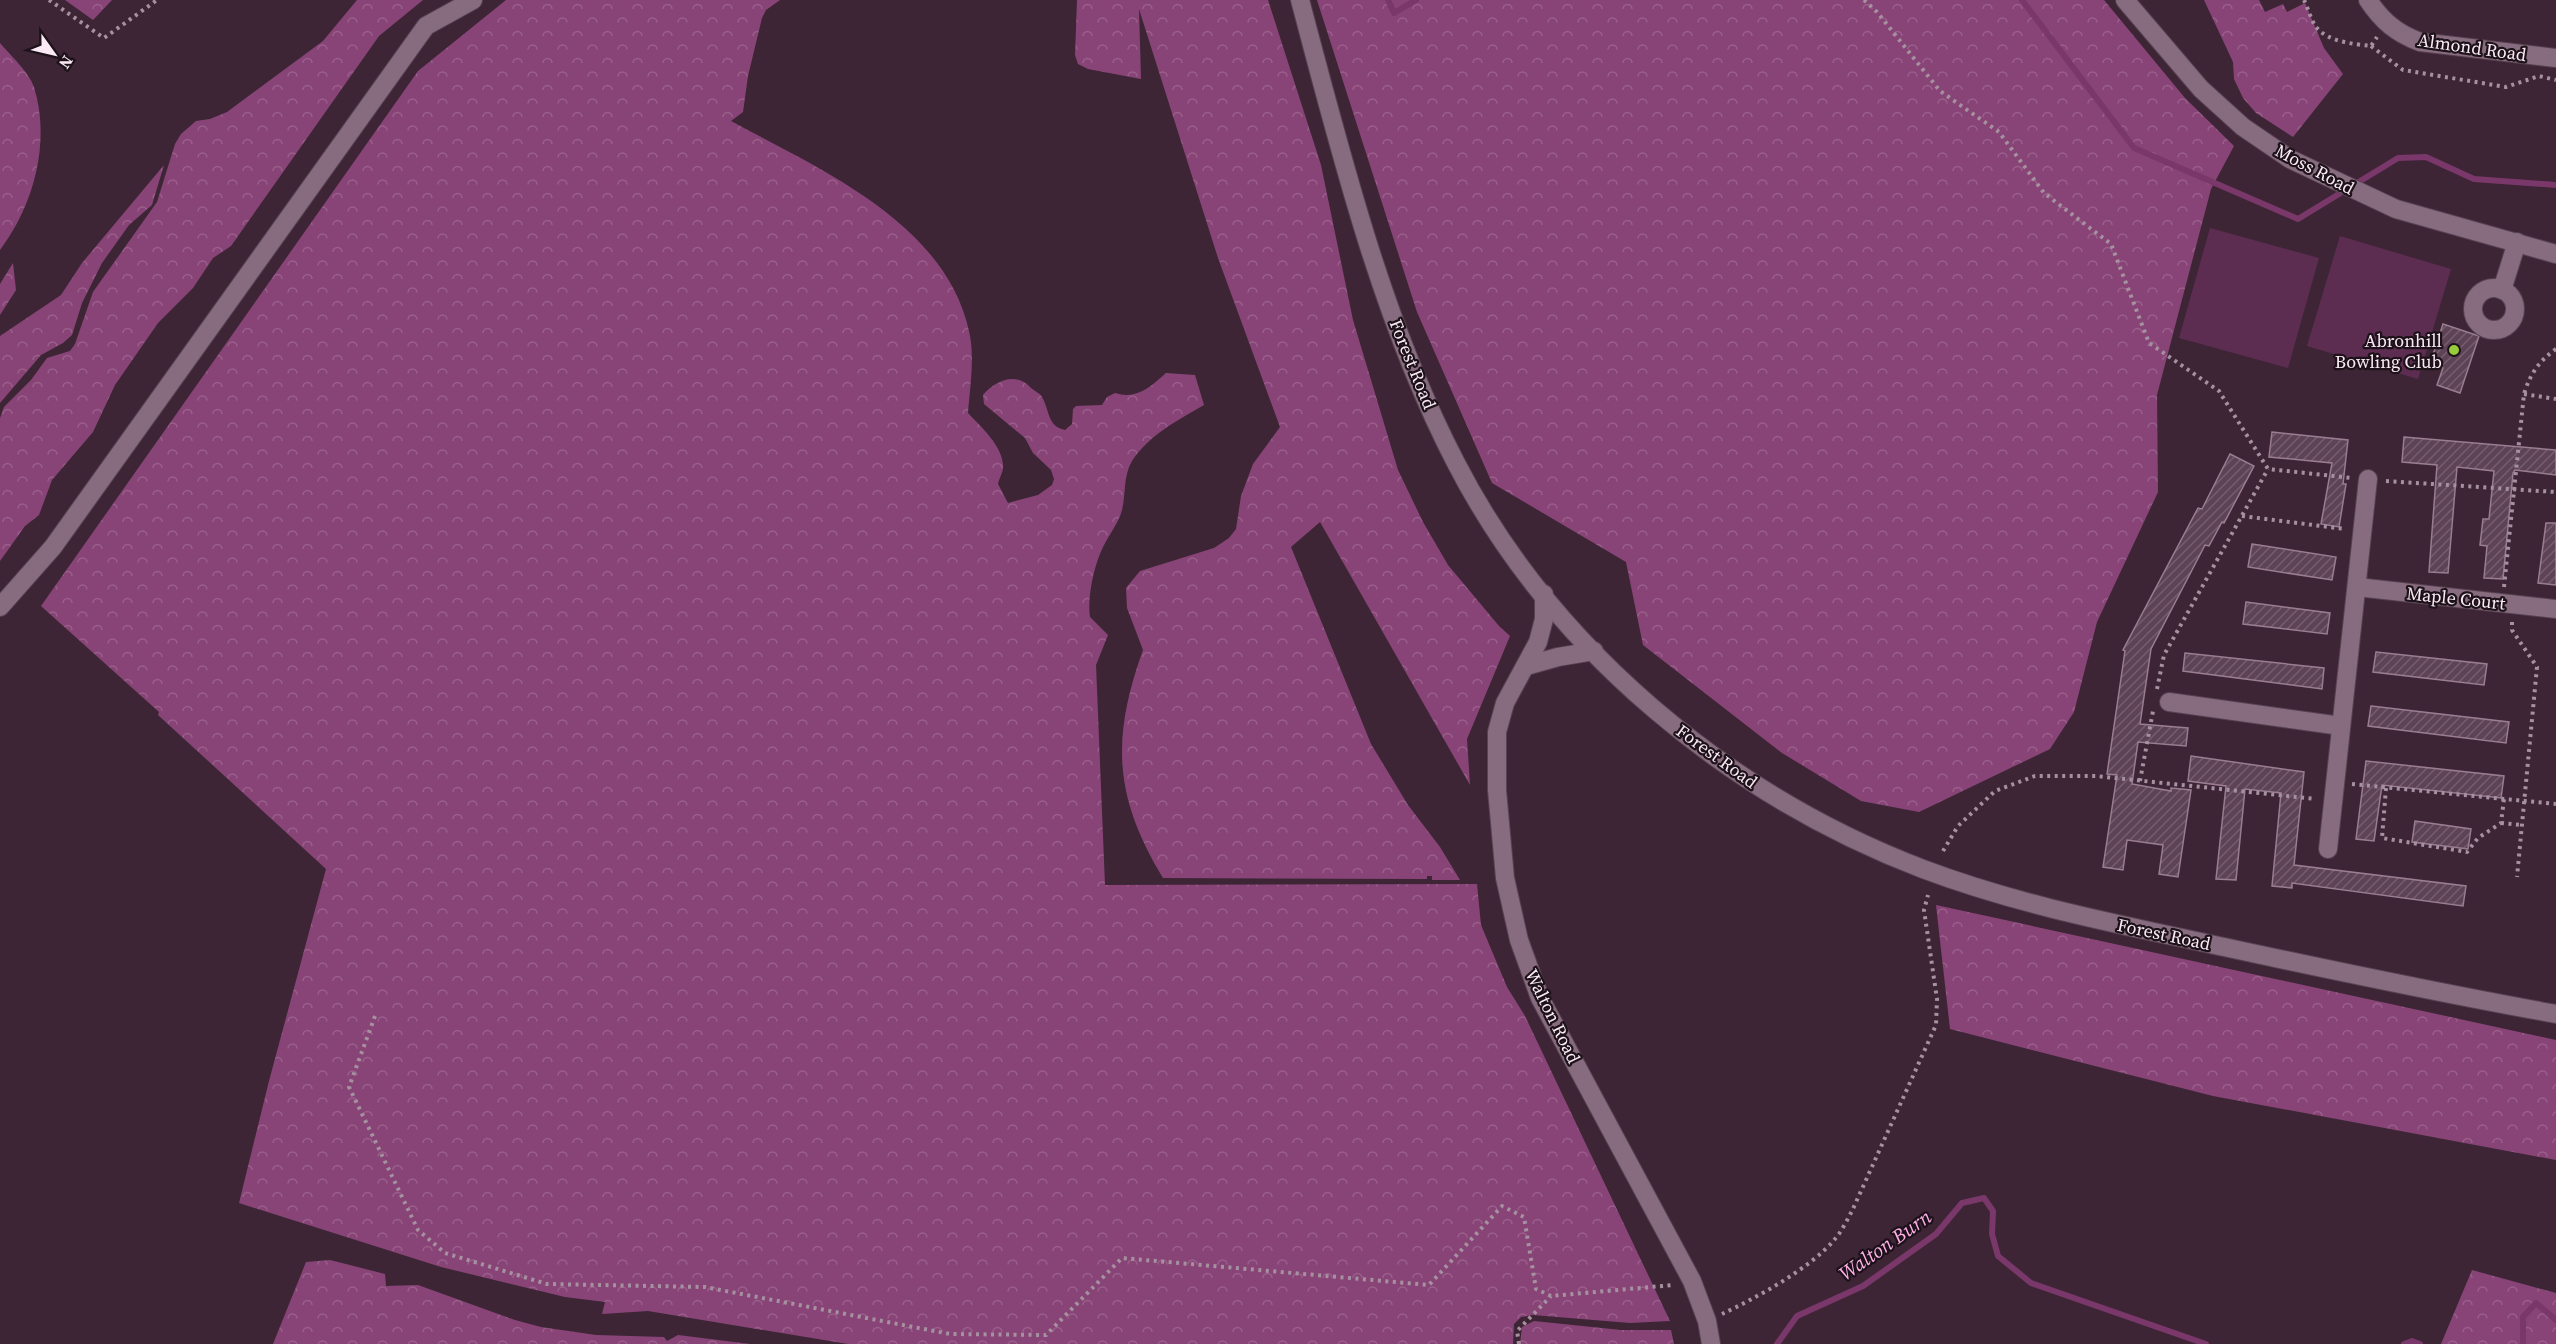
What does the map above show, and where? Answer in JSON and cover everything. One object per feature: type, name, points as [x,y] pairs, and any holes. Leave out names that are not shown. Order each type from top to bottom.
[{"type":"street","points":[[0,607],[53,547],[426,26],[473,0]]},
{"type":"street","name":"Forest Road","points":[[1299,0],[1364,225],[1416,375],[1444,439],[1469,488],[1514,556],[1594,651],[1654,708],[1749,780],[1848,836],[1926,870],[2016,900],[2120,925],[2398,984],[2554,1012]]},
{"type":"street","name":"Moss Road","points":[[2125,0],[2201,89],[2243,127],[2290,159],[2396,209],[2556,254]]},
{"type":"street","name":"Almond Road","points":[[2368,0],[2386,24],[2402,35],[2420,42],[2556,58]]},
{"type":"street","points":[[2502,290],[2517,242]]},
{"type":"street","points":[[2328,849],[2368,479]]},
{"type":"street","name":"Maple Court","points":[[2357,588],[2556,609]]},
{"type":"street","name":"Walton Road","points":[[1544,594],[1541,631],[1526,666],[1505,703],[1497,732],[1505,878],[1519,940],[1540,998],[1692,1281],[1707,1321],[1711,1344]]},
{"type":"street","points":[[1526,666],[1594,651]]},
{"type":"street","points":[[2169,702],[2342,726]]},
{"type":"path","points":[[49,0],[104,38],[157,0]]},
{"type":"path","points":[[1864,0],[1877,12],[1940,91],[1999,132],[2044,193],[2111,244],[2149,344],[2218,391],[2268,469]]},
{"type":"path","points":[[2304,0],[2316,27],[2340,41],[2371,46],[2403,70],[2506,87],[2539,76],[2556,81]]},
{"type":"path","points":[[2371,46],[2386,24]]},
{"type":"path","points":[[2504,582],[2523,394],[2528,379],[2542,359],[2556,349]]},
{"type":"path","points":[[2523,394],[2556,399]]},
{"type":"path","points":[[2268,469],[2368,479],[2556,492]]},
{"type":"path","points":[[2140,781],[2164,655],[2268,469]]},
{"type":"path","points":[[2242,516],[2362,531]]},
{"type":"path","points":[[2511,604],[2512,630],[2537,667],[2517,877]]},
{"type":"path","points":[[1943,851],[1958,826],[1995,791],[2035,776],[2096,776],[2140,781],[2335,792],[2386,788],[2556,804]]},
{"type":"path","points":[[2386,788],[2382,838],[2467,852],[2478,838],[2501,823],[2522,825]]},
{"type":"path","points":[[2501,823],[2504,799]]},
{"type":"path","points":[[1707,1321],[1751,1301],[1820,1254],[1836,1238],[1852,1211],[1936,1025],[1938,999],[1924,910],[1928,895]]},
{"type":"path","points":[[375,1016],[349,1087],[418,1230],[445,1253],[547,1284],[705,1287],[950,1334],[1046,1335],[1122,1258],[1429,1285],[1502,1206],[1524,1217],[1536,1289],[1551,1296],[1692,1281]]},
{"type":"path","points":[[1519,1344],[1517,1331],[1551,1296]]},
{"type":"green space","points":[[65,0],[112,0],[93,20]]},
{"type":"green space","points":[[357,0],[423,0],[379,36],[231,246],[213,258],[193,288],[158,323],[115,385],[93,432],[52,480],[39,515],[25,526],[0,561],[0,418],[4,407],[31,380],[47,358],[70,351],[75,344],[93,292],[157,202],[175,144],[181,134],[196,121],[210,119],[227,112],[323,41]]},
{"type":"green space","points":[[506,0],[780,0],[766,10],[762,18],[748,76],[743,112],[731,121],[839,180],[874,203],[906,229],[934,259],[955,293],[969,331],[972,361],[968,413],[990,436],[999,450],[1003,467],[998,484],[1008,503],[1038,495],[1052,485],[1054,479],[1051,470],[1033,453],[1025,438],[984,404],[983,395],[993,386],[1012,379],[1025,383],[1041,396],[1055,425],[1065,430],[1072,424],[1073,409],[1076,406],[1102,405],[1107,397],[1115,393],[1130,395],[1143,391],[1166,373],[1195,375],[1204,405],[1155,436],[1132,461],[1127,473],[1121,515],[1103,547],[1092,582],[1090,617],[1108,635],[1096,665],[1105,885],[1477,884],[1481,925],[1507,987],[1525,1016],[1670,1321],[1630,1323],[1533,1315],[1521,1317],[1514,1324],[1513,1344],[848,1344],[648,1311],[602,1314],[605,1302],[565,1297],[441,1267],[239,1203],[326,869],[158,715],[159,712],[41,606],[418,71]]},
{"type":"green space","points":[[1077,0],[1268,0],[1321,165],[1353,320],[1398,470],[1423,522],[1448,565],[1510,636],[1467,739],[1470,785],[1320,522],[1291,547],[1371,744],[1408,805],[1440,847],[1460,880],[1432,880],[1432,876],[1427,876],[1427,879],[1163,878],[1147,849],[1127,794],[1123,767],[1122,740],[1126,712],[1143,650],[1127,608],[1126,588],[1140,571],[1214,548],[1229,538],[1236,529],[1241,496],[1253,464],[1280,427],[1218,258],[1139,9],[1141,79],[1088,69],[1078,64],[1075,55]]},
{"type":"green space","points":[[1317,0],[2104,0],[2185,98],[2234,146],[2211,189],[2157,395],[2158,492],[2097,622],[2074,712],[2050,749],[1919,812],[1861,801],[1782,753],[1643,645],[1626,562],[1492,483],[1417,312]]},
{"type":"green space","points":[[2204,0],[2259,0],[2265,12],[2283,4],[2287,12],[2305,3],[2324,48],[2343,74],[2293,137],[2256,113],[2243,98],[2234,79],[2233,62]]},
{"type":"green space","points":[[0,43],[32,81],[39,108],[41,129],[40,151],[30,193],[12,232],[0,250]]},
{"type":"green space","points":[[164,165],[152,205],[129,225],[102,263],[82,303],[72,335],[63,343],[41,355],[0,403],[0,336],[61,295],[82,263]]},
{"type":"green space","points":[[13,263],[16,290],[0,315],[0,284]]},
{"type":"green space","points":[[1936,905],[2556,1040],[2556,1160],[2213,1096],[1950,1029]]},
{"type":"green space","points":[[330,1260],[385,1274],[386,1286],[418,1285],[541,1327],[596,1335],[664,1337],[667,1341],[678,1335],[750,1344],[273,1344],[306,1262]]},
{"type":"green space","points":[[2472,1270],[2556,1293],[2556,1344],[2441,1344]]},
{"type":"green space","points":[[1534,1321],[1621,1330],[1671,1330],[1674,1344],[1520,1344],[1522,1327]]},
{"type":"shaded area","points":[[2210,228],[2319,258],[2288,368],[2179,338]]},
{"type":"shaded area","points":[[2340,236],[2451,269],[2418,379],[2307,346]]},
{"type":"building","name":"Abronhill Bowling Club","points":[[2443,324],[2479,336],[2460,393],[2437,385],[2443,368],[2430,364]]},
{"type":"building","points":[[2272,432],[2348,440],[2343,484],[2346,484],[2339,527],[2321,524],[2332,463],[2269,457]]},
{"type":"building","points":[[2404,437],[2556,450],[2556,475],[2515,470],[2513,473],[2503,579],[2484,578],[2487,546],[2480,545],[2483,519],[2489,519],[2494,471],[2457,467],[2448,573],[2429,572],[2437,465],[2402,462]]},
{"type":"building","points":[[2230,454],[2254,466],[2224,523],[2222,522],[2209,546],[2205,545],[2151,649],[2140,724],[2188,728],[2186,746],[2138,742],[2132,784],[2171,791],[2171,788],[2191,790],[2178,877],[2159,874],[2163,845],[2127,840],[2123,870],[2103,867],[2117,775],[2107,774],[2125,651],[2123,650],[2198,508],[2202,509]]},
{"type":"building","points":[[2546,523],[2556,523],[2556,585],[2538,583]]},
{"type":"building","points":[[2252,544],[2336,557],[2332,580],[2248,567]]},
{"type":"building","points":[[2246,602],[2330,613],[2327,634],[2243,624]]},
{"type":"building","points":[[2376,652],[2487,664],[2484,685],[2373,672]]},
{"type":"building","points":[[2185,653],[2324,668],[2322,689],[2183,671]]},
{"type":"building","points":[[2371,706],[2509,722],[2506,743],[2368,726]]},
{"type":"building","points":[[2191,756],[2304,772],[2294,865],[2466,886],[2463,906],[2292,883],[2292,888],[2272,886],[2281,793],[2245,789],[2236,880],[2216,879],[2226,786],[2188,781]]},
{"type":"building","points":[[2366,761],[2504,776],[2501,798],[2382,785],[2374,841],[2356,839]]},
{"type":"building","points":[[2415,821],[2471,829],[2468,849],[2412,842]]},
{"type":"waterway","points":[[1388,0],[1394,13],[1416,0]]},
{"type":"waterway","points":[[2022,0],[2134,148],[2298,219],[2398,158],[2426,157],[2474,179],[2556,185]]},
{"type":"waterway","name":"Walton Burn","points":[[1777,1344],[1797,1316],[1863,1286],[1936,1234],[1962,1203],[1984,1198],[1993,1211],[1992,1234],[1998,1256],[2031,1283],[2206,1344]]},
{"type":"waterway","name":"Walton Burn","points":[[2523,1344],[2523,1317],[2536,1303],[2556,1320]]},
{"type":"waterway","name":"Walton Burn","points":[[2404,1344],[2412,1341],[2420,1344]]},
{"type":"place","name":"Abronhill Bowling Club","points":[[2454,350]]}]
